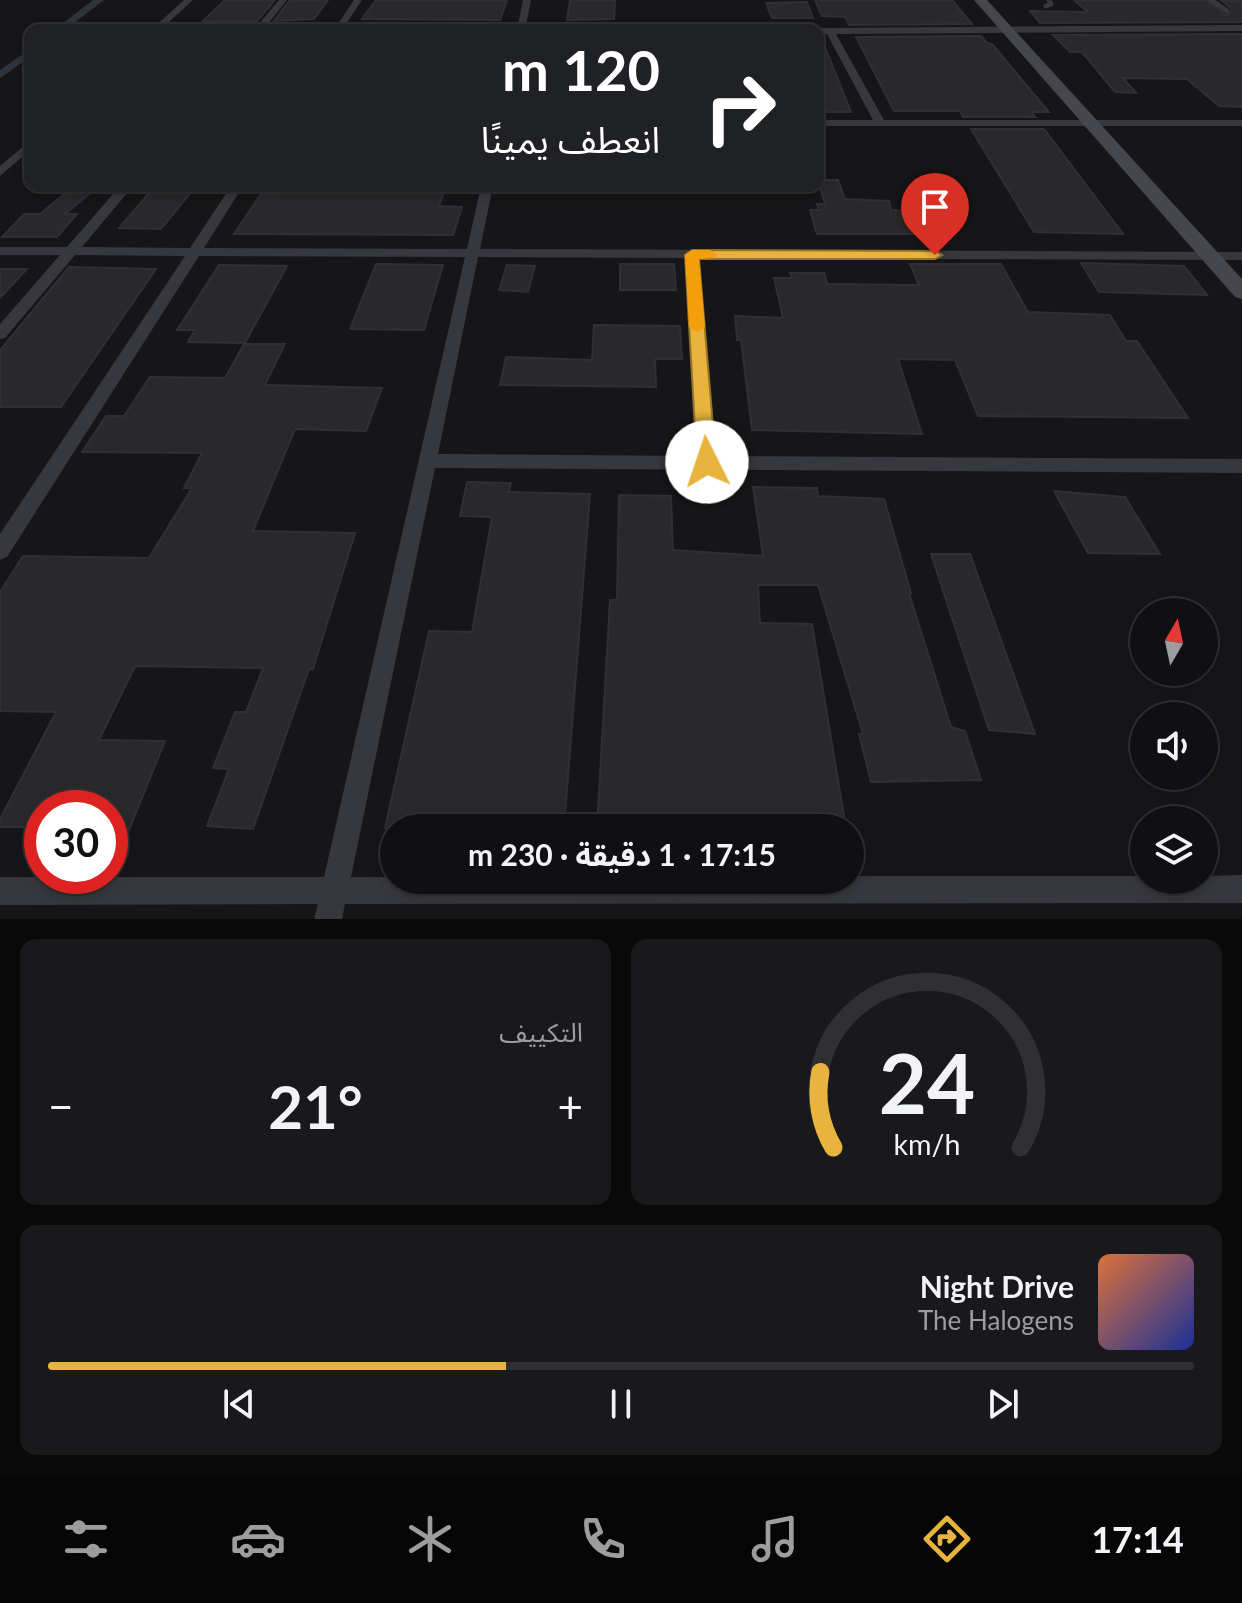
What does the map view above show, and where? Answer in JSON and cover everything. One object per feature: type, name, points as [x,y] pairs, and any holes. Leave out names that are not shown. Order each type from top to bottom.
[{"type":"street","points":[[162,24],[189,0]]},
{"type":"street","points":[[263,24],[283,0]]},
{"type":"street","points":[[342,24],[358,0]]},
{"type":"street","points":[[522,24],[527,0]]},
{"type":"street","points":[[980,0],[1242,292]]},
{"type":"street","points":[[824,31],[1242,28]]},
{"type":"street","points":[[830,31],[880,122]]},
{"type":"street","points":[[824,123],[1242,123]]},
{"type":"street","points":[[0,172],[24,150]]},
{"type":"street","points":[[0,334],[122,192]]},
{"type":"street","points":[[0,551],[233,192]]},
{"type":"street","points":[[328,919],[486,192]]},
{"type":"street","points":[[0,251],[1242,256]]},
{"type":"street","points":[[692,255],[707,462]]},
{"type":"street","points":[[428,461],[1242,466]]},
{"type":"street","points":[[0,891],[1242,889]]},
{"type":"lane","points":[[1046,6],[1051,4],[1049,0]]},
{"type":"lane","points":[[1211,0],[1227,11]]},
{"type":"building","points":[[225,0],[275,0],[257,21],[202,22]]},
{"type":"building","points":[[290,0],[328,0],[314,19],[274,21]]},
{"type":"building","points":[[376,0],[507,0],[500,20],[362,19]]},
{"type":"building","points":[[570,0],[615,0],[614,19],[567,20]]},
{"type":"building","points":[[815,0],[952,0],[972,24],[849,25],[845,17],[822,16]]},
{"type":"building","points":[[1074,0],[1206,0],[1227,16],[1232,9],[1222,1],[1242,1],[1242,22],[1040,23],[1030,11],[1088,12]]},
{"type":"building","points":[[807,2],[813,18],[772,18],[766,3]]},
{"type":"building","points":[[1242,34],[1242,107],[1219,106],[1187,79],[1123,78],[1136,93],[1115,92],[1082,52],[1070,52],[1053,35]]},
{"type":"building","points":[[981,36],[992,44],[1049,112],[1032,112],[1035,117],[963,117],[960,111],[894,111],[856,37]]},
{"type":"building","points":[[824,44],[851,112],[824,112]]},
{"type":"building","points":[[971,129],[1044,129],[1123,234],[1034,232]]},
{"type":"building","points":[[824,180],[838,180],[845,199],[889,201],[891,210],[913,211],[925,234],[817,234],[810,210],[819,210],[817,204],[825,204],[822,192],[824,192]]},
{"type":"building","points":[[67,192],[91,192],[65,214],[77,214],[57,237],[2,237],[24,214],[40,214]]},
{"type":"building","points":[[150,192],[191,192],[161,229],[119,228]]},
{"type":"building","points":[[444,192],[439,206],[462,207],[453,235],[234,234],[261,194]]},
{"type":"building","points":[[916,193],[940,194],[951,224],[926,223]]},
{"type":"building","points":[[1081,263],[1184,266],[1207,295],[1099,292]]},
{"type":"building","points":[[376,264],[443,265],[424,330],[350,329]]},
{"type":"building","points":[[620,264],[674,264],[676,290],[620,290]]},
{"type":"building","points":[[910,264],[1001,264],[1028,312],[1110,315],[1126,341],[1137,341],[1188,418],[978,416],[955,360],[898,359],[922,434],[752,430],[735,316],[783,318],[774,278],[792,278],[790,273],[824,273],[827,284],[919,285]]},
{"type":"building","points":[[219,265],[287,266],[245,343],[188,342],[195,330],[177,330]]},
{"type":"building","points":[[507,265],[535,266],[528,292],[499,290]]},
{"type":"building","points":[[69,267],[156,269],[61,407],[0,407],[0,350]]},
{"type":"building","points":[[0,269],[27,269],[0,298]]},
{"type":"building","points":[[594,325],[680,326],[682,359],[655,359],[656,387],[500,385],[506,357],[592,360]]},
{"type":"building","points":[[244,344],[285,344],[265,385],[382,388],[366,431],[295,429],[253,531],[355,533],[313,669],[309,669],[253,829],[207,826],[229,769],[213,768],[235,712],[246,712],[263,668],[135,666],[99,740],[165,741],[129,830],[128,790],[24,790],[24,827],[0,827],[0,819],[56,712],[0,711],[0,592],[23,556],[149,558],[192,488],[184,488],[202,453],[82,452],[106,416],[124,416],[150,377],[225,378]]},
{"type":"building","points":[[467,482],[511,483],[509,492],[590,494],[565,814],[388,814],[429,631],[472,632],[492,517],[460,516]]},
{"type":"building","points":[[753,487],[817,488],[818,496],[884,499],[909,593],[951,727],[965,731],[981,780],[871,782],[859,734],[863,734],[818,585],[758,585],[760,623],[812,624],[844,814],[598,814],[610,600],[617,600],[619,495],[671,496],[673,550],[763,556]]},
{"type":"building","points":[[1054,491],[1125,497],[1160,554],[1088,553]]},
{"type":"building","points":[[931,554],[970,554],[1035,734],[989,730]]},
{"type":"waterway","points":[[67,24],[99,0]]},
{"type":"waterway","points":[[0,75],[24,57]]},
{"type":"slow traffic","points":[[697,327],[692,255],[710,255]]},
{"type":"route","points":[[707,462],[692,255],[935,255]]}]
